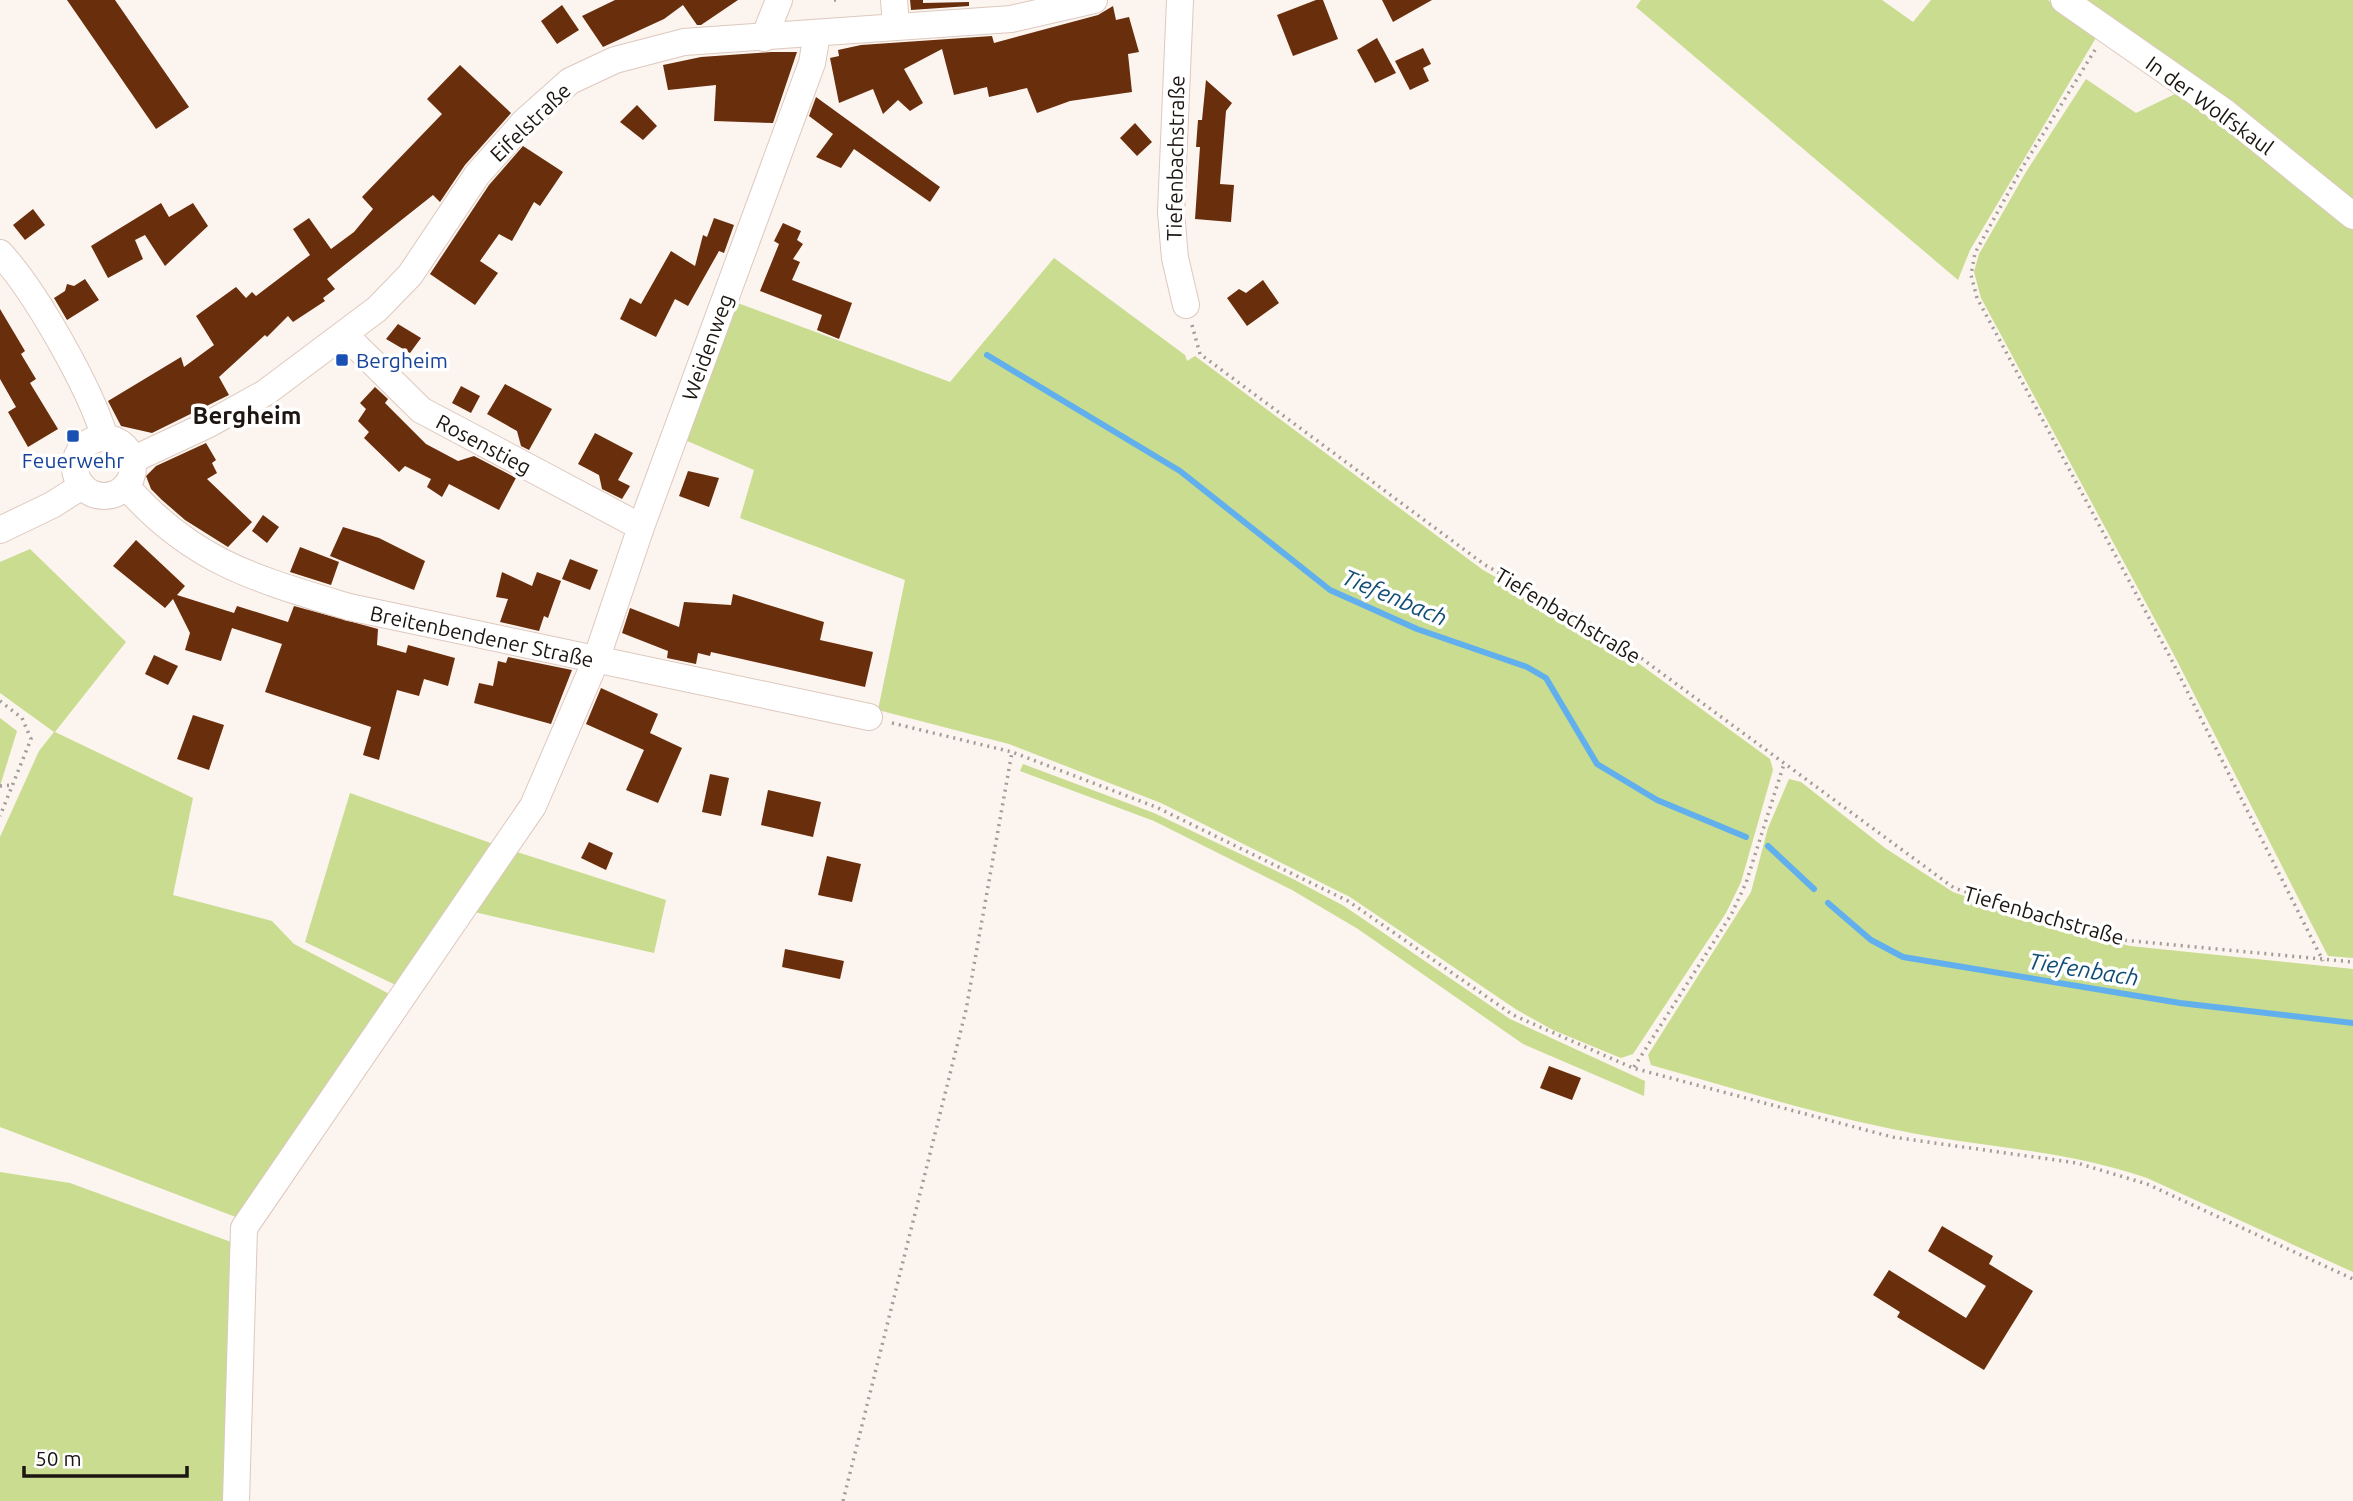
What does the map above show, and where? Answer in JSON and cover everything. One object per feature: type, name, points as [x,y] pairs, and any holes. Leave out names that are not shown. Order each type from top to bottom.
[{"type":"street","points":[[764,38],[779,0]]},
{"type":"street","name":"Eifelstraße","points":[[144,455],[265,393],[345,335],[410,275],[477,175],[524,122],[570,81],[615,60],[684,42],[817,34],[895,13],[1011,19],[1094,0]]},
{"type":"street","name":"Tiefenbachstraße","points":[[1180,0],[1171,212],[1175,258],[1186,305]]},
{"type":"street","name":"In der Wolfskaul","points":[[2064,0],[2226,113],[2353,216]]},
{"type":"street","name":"Weidenweg","points":[[236,1501],[244,1228],[533,806],[596,660],[641,527],[812,63],[817,34]]},
{"type":"street","points":[[0,253],[46,321],[93,404],[105,438]]},
{"type":"street","name":"Rosenstieg","points":[[345,335],[421,410],[641,527]]},
{"type":"street","points":[[105,438],[144,455],[126,486],[104,496],[82,486],[77,478],[76,459],[87,444],[105,438]]},
{"type":"street","points":[[0,530],[52,505],[82,486]]},
{"type":"street","name":"Breitenbendener Straße","points":[[126,486],[171,532],[210,558],[248,574],[349,607],[869,717]]},
{"type":"path","points":[[834,0],[840,0]]},
{"type":"path","points":[[2107,31],[2022,169],[1975,253],[1971,275],[1977,298],[2169,655],[2323,961]]},
{"type":"path","name":"Tiefenbachstraße","points":[[1186,305],[1200,354],[1485,565],[1607,633],[1954,888],[2112,939],[2353,962]]},
{"type":"path","points":[[0,701],[22,718],[31,739],[0,816]]},
{"type":"path","points":[[869,717],[1012,752],[1156,807],[1348,901],[1513,1015],[1633,1068],[1892,1137],[2088,1167],[2147,1184],[2353,1279]]},
{"type":"path","points":[[843,1501],[966,1010],[1012,752]]},
{"type":"path","points":[[1633,1068],[1731,915],[1746,883],[1784,764]]},
{"type":"path","points":[[0,786],[14,785]]},
{"type":"green space","points":[[1641,0],[1882,0],[1913,22],[1931,0],[2048,0],[2097,36],[1970,250],[1958,280],[1636,7]]},
{"type":"green space","points":[[2076,0],[2353,0],[2353,211]]},
{"type":"green space","points":[[2086,79],[2136,113],[2181,91],[2353,224],[2353,958],[2328,956],[2173,653],[1981,298],[1974,272],[1979,254],[2026,172]]},
{"type":"green space","points":[[1054,258],[1185,355],[1187,361],[1195,356],[1483,570],[1604,638],[1770,759],[1773,770],[1741,882],[1726,913],[1633,1054],[1621,1058],[1553,1030],[1517,1010],[1350,897],[1161,803],[1009,744],[878,710],[905,580],[740,518],[754,470],[685,440],[735,302],[950,382]]},
{"type":"green space","points":[[30,549],[126,642],[55,732],[193,798],[173,895],[272,921],[294,944],[397,998],[241,1219],[0,1127],[0,837],[39,751],[54,732],[0,693],[0,562]]},
{"type":"green space","points":[[0,718],[17,731],[0,786]]},
{"type":"green space","points":[[1023,764],[1154,813],[1344,906],[1510,1019],[1645,1081],[1644,1096],[1523,1044],[1358,929],[1292,890],[1154,821],[1020,771]]},
{"type":"green space","points":[[1789,779],[1801,782],[1885,848],[1953,892],[2059,928],[2130,946],[2353,969],[2353,1272],[2147,1178],[2120,1170],[2067,1157],[1934,1137],[1862,1122],[1791,1105],[1651,1065],[1648,1055],[1751,892],[1768,828]]},
{"type":"green space","points":[[350,793],[499,846],[400,987],[305,942]]},
{"type":"green space","points":[[514,851],[666,900],[654,953],[470,911]]},
{"type":"green space","points":[[0,1172],[70,1183],[231,1242],[225,1501],[0,1501]]},
{"type":"building","points":[[67,0],[115,0],[189,107],[156,129]]},
{"type":"building","points":[[615,0],[738,0],[701,25],[697,25],[683,5],[664,19],[603,47],[582,16]]},
{"type":"building","points":[[910,0],[923,0],[923,3],[969,2],[969,6],[911,10]]},
{"type":"building","points":[[1316,0],[1323,0],[1338,39],[1293,56],[1277,15]]},
{"type":"building","points":[[1382,0],[1432,0],[1393,22]]},
{"type":"building","points":[[562,5],[579,30],[557,44],[541,21]]},
{"type":"building","points":[[1113,6],[1116,20],[1129,17],[1139,52],[1128,54],[1132,92],[1070,101],[1037,113],[1027,88],[989,97],[987,87],[954,95],[942,49],[904,69],[923,103],[910,111],[898,100],[883,114],[873,89],[839,103],[830,58],[839,56],[838,50],[861,45],[992,36],[994,43],[1098,15]]},
{"type":"building","points":[[1377,38],[1396,73],[1375,83],[1357,50]]},
{"type":"building","points":[[1423,48],[1431,64],[1423,68],[1429,81],[1410,90],[1395,61]]},
{"type":"building","points":[[797,52],[773,123],[714,121],[716,85],[668,90],[663,65],[701,57]]},
{"type":"building","points":[[460,65],[511,113],[465,165],[440,202],[433,195],[327,279],[335,289],[323,298],[325,301],[293,322],[288,316],[219,377],[229,395],[152,433],[121,426],[108,401],[181,357],[184,367],[214,345],[196,316],[236,287],[246,298],[252,292],[256,296],[310,255],[293,229],[309,218],[331,249],[354,232],[373,209],[362,197],[442,114],[427,99]]},
{"type":"building","points":[[1206,80],[1232,103],[1226,111],[1220,184],[1234,185],[1231,222],[1195,219],[1200,147],[1196,147],[1198,120],[1202,120]]},
{"type":"building","points":[[816,97],[940,187],[930,202],[854,149],[841,168],[816,157],[833,134],[809,116]]},
{"type":"building","points":[[637,105],[657,126],[643,140],[620,122]]},
{"type":"building","points":[[1135,123],[1152,142],[1137,156],[1120,138]]},
{"type":"building","points":[[523,146],[563,172],[540,206],[534,202],[512,241],[499,234],[480,261],[498,273],[475,305],[430,274],[489,185]]},
{"type":"building","points":[[161,203],[169,217],[193,203],[208,226],[165,266],[145,235],[135,240],[143,259],[108,278],[91,246]]},
{"type":"building","points":[[33,209],[45,225],[25,240],[13,225]]},
{"type":"building","points":[[714,218],[734,225],[724,253],[719,251],[688,306],[675,299],[656,337],[620,319],[630,298],[641,304],[671,251],[695,266],[703,235],[707,237]]},
{"type":"building","points":[[783,223],[801,231],[797,240],[803,244],[793,259],[800,262],[792,280],[852,303],[839,339],[817,330],[822,315],[760,291],[779,244],[774,241]]},
{"type":"building","points":[[85,279],[99,300],[67,320],[54,298],[65,291],[67,284],[74,286]]},
{"type":"building","points":[[1263,280],[1279,303],[1247,326],[1227,298],[1239,289],[1246,293]]},
{"type":"building","points":[[0,309],[25,351],[21,354],[36,379],[30,383],[58,429],[28,447],[8,412],[16,407],[0,379]]},
{"type":"building","points":[[398,324],[421,338],[410,353],[386,339]]},
{"type":"building","points":[[505,384],[552,409],[529,450],[521,446],[517,431],[487,414]]},
{"type":"building","points":[[461,386],[480,396],[471,413],[452,403]]},
{"type":"building","points":[[375,387],[388,399],[385,403],[426,444],[458,461],[474,456],[516,478],[499,510],[449,484],[442,497],[427,487],[431,479],[405,466],[399,472],[364,438],[369,432],[358,421],[366,409],[360,403]]},
{"type":"building","points":[[595,433],[633,453],[618,480],[630,486],[622,499],[602,489],[599,475],[578,464]]},
{"type":"building","points":[[206,443],[216,460],[212,463],[217,473],[207,479],[252,522],[228,547],[185,520],[151,489],[146,476],[156,466]]},
{"type":"building","points":[[688,471],[719,478],[709,507],[679,496]]},
{"type":"building","points":[[263,515],[279,527],[267,543],[252,531]]},
{"type":"building","points":[[343,527],[379,538],[425,561],[414,590],[330,556]]},
{"type":"building","points":[[136,540],[185,586],[177,595],[234,613],[237,606],[288,622],[294,606],[378,629],[377,645],[406,653],[408,645],[455,658],[448,686],[424,679],[419,696],[397,690],[379,760],[363,755],[371,727],[265,692],[282,644],[232,628],[221,661],[185,650],[190,633],[173,599],[165,608],[113,566]]},
{"type":"building","points":[[300,547],[339,562],[331,585],[290,572]]},
{"type":"building","points":[[570,559],[598,570],[590,590],[562,579]]},
{"type":"building","points":[[502,572],[532,586],[537,572],[561,581],[548,618],[544,616],[539,631],[500,622],[508,599],[496,597]]},
{"type":"building","points":[[733,594],[824,622],[820,640],[873,652],[865,687],[711,652],[710,656],[698,653],[696,664],[667,658],[668,651],[622,633],[630,608],[679,627],[684,602],[731,605]]},
{"type":"building","points":[[154,655],[178,666],[168,685],[145,674]]},
{"type":"building","points":[[508,657],[572,670],[551,724],[474,703],[479,683],[493,686],[498,661],[506,663]]},
{"type":"building","points":[[601,688],[658,714],[650,733],[682,748],[658,803],[626,790],[644,750],[586,724]]},
{"type":"building","points":[[193,715],[224,725],[209,770],[177,759]]},
{"type":"building","points":[[710,774],[729,778],[721,816],[702,812]]},
{"type":"building","points":[[768,790],[821,802],[813,837],[761,825]]},
{"type":"building","points":[[589,842],[613,853],[606,870],[581,858]]},
{"type":"building","points":[[827,856],[861,864],[852,902],[818,895]]},
{"type":"building","points":[[785,949],[844,961],[840,979],[782,967]]},
{"type":"building","points":[[1549,1066],[1581,1078],[1572,1100],[1540,1088]]},
{"type":"building","points":[[1942,1226],[1993,1256],[1989,1264],[2033,1291],[1984,1370],[1897,1317],[1900,1312],[1873,1295],[1889,1270],[1966,1318],[1986,1286],[1928,1251]]},
{"type":"waterway","name":"Tiefenbach","points":[[987,355],[1180,471],[1330,590],[1417,629],[1527,667],[1546,678],[1597,764],[1657,800],[1746,837]]},
{"type":"waterway","name":"Tiefenbach","points":[[1768,846],[1814,889]]},
{"type":"waterway","name":"Tiefenbach","points":[[1828,903],[1871,940],[1903,957],[2180,1003],[2353,1023]]},
{"type":"place","name":"Bergheim","points":[[342,360]]},
{"type":"place","name":"Feuerwehr","points":[[73,436]]},
{"type":"district","name":"Bergheim","points":[[247,415]]}]
